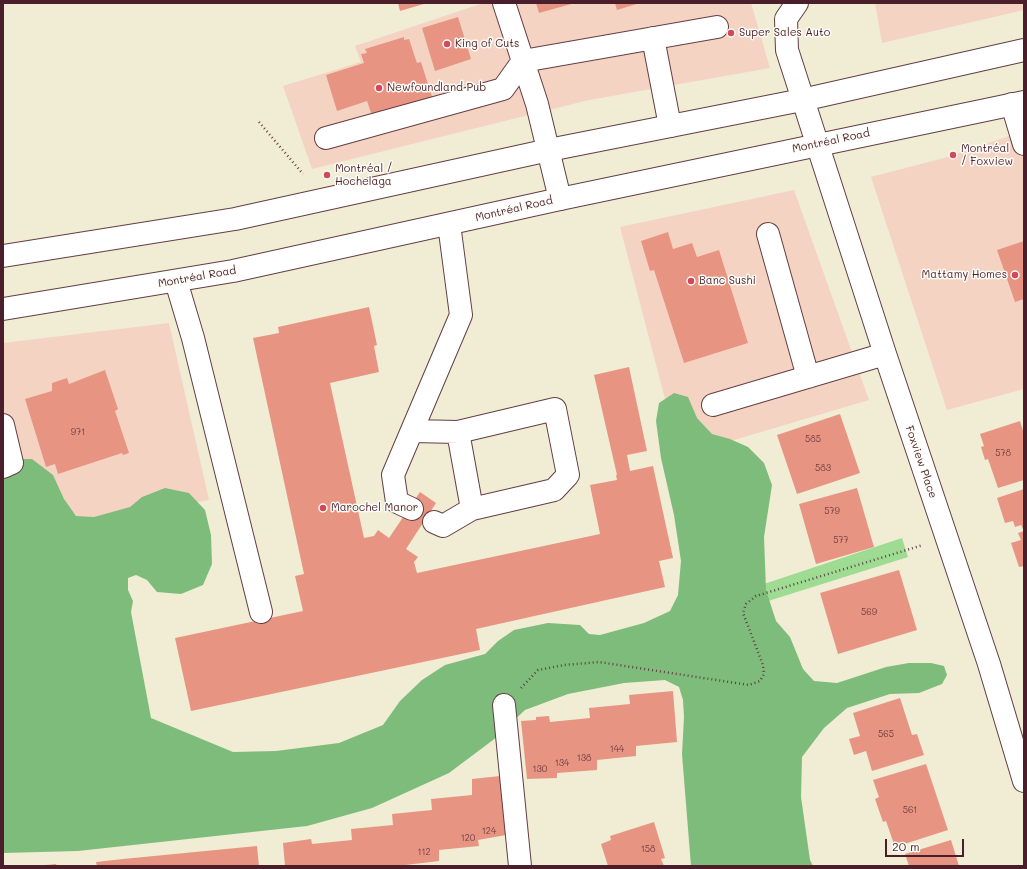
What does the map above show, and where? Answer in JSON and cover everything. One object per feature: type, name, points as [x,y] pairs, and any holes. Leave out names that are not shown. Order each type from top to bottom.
[{"type":"main road","points":[[504,3],[537,104],[560,199]]},
{"type":"main road","name":"Foxview Place","points":[[797,3],[786,19],[787,50],[816,144],[885,354],[989,664],[1024,781]]},
{"type":"main road","points":[[326,138],[503,89],[523,61],[717,27]]},
{"type":"main road","points":[[654,38],[670,126]]},
{"type":"main road","points":[[3,256],[235,219],[549,150],[802,100],[1024,50]]},
{"type":"main road","points":[[1018,103],[1024,144]]},
{"type":"main road","name":"Montréal Road","points":[[3,309],[234,271],[816,144],[1018,103]]},
{"type":"main road","points":[[412,509],[397,502],[393,474],[462,314],[449,224]]},
{"type":"main road","points":[[768,234],[808,377]]},
{"type":"main road","points":[[176,281],[193,338],[261,612]]},
{"type":"main road","points":[[713,405],[885,354]]},
{"type":"main road","points":[[412,431],[458,432],[555,409],[568,475],[554,490],[472,510],[443,526],[434,522]]},
{"type":"main road","points":[[3,425],[12,463],[3,467]]},
{"type":"main road","points":[[458,432],[472,510]]},
{"type":"main road","points":[[511,699],[520,866]]},
{"type":"path","points":[[259,122],[303,174]]},
{"type":"path","points":[[511,699],[522,685],[538,670],[564,665],[599,662],[749,685],[760,681],[764,674],[763,665],[743,613],[746,604],[756,596],[946,538]]},
{"type":"shaded area","points":[[483,3],[751,3],[770,68],[589,100],[312,169],[283,86],[361,62],[355,46]]},
{"type":"shaded area","points":[[875,3],[1024,3],[1024,10],[882,43]]},
{"type":"shaded area","points":[[1024,131],[1024,389],[947,410],[871,177],[944,158]]},
{"type":"shaded area","points":[[794,190],[869,400],[680,456],[620,227]]},
{"type":"shaded area","points":[[169,323],[209,500],[77,524],[3,484],[3,343]]},
{"type":"green space","points":[[674,393],[688,397],[697,418],[712,434],[730,439],[748,447],[764,463],[772,485],[764,537],[766,590],[776,621],[790,637],[803,669],[814,681],[837,683],[886,667],[909,663],[931,663],[944,666],[947,675],[942,684],[919,693],[890,694],[847,708],[824,728],[802,757],[801,797],[810,860],[813,866],[691,866],[682,754],[684,717],[683,700],[679,687],[665,680],[624,683],[568,694],[525,710],[493,740],[449,773],[372,808],[307,826],[78,851],[3,853],[3,459],[32,459],[53,475],[64,499],[76,516],[94,517],[130,507],[142,497],[165,488],[189,493],[205,510],[211,535],[212,564],[203,585],[181,594],[157,592],[147,580],[136,575],[128,578],[128,590],[133,601],[131,612],[151,718],[233,752],[276,751],[339,743],[383,725],[400,701],[422,680],[445,665],[485,654],[498,641],[514,630],[548,623],[580,625],[589,634],[600,635],[644,623],[670,611],[678,595],[681,561],[674,515],[661,458],[656,421],[659,403]]},
{"type":"green space","points":[[902,538],[908,557],[765,602],[725,597]]},
{"type":"building","points":[[398,3],[427,3],[400,11]]},
{"type":"building","points":[[536,3],[575,3],[539,13]]},
{"type":"building","points":[[615,3],[640,3],[617,10]]},
{"type":"building","name":"King of Cuts","points":[[458,17],[471,59],[435,71],[422,28]]},
{"type":"building","name":"Newfoundland Pub","points":[[404,37],[404,40],[409,39],[417,63],[421,62],[433,100],[373,119],[367,101],[337,111],[326,75],[364,63],[361,54],[367,53],[365,49]]},
{"type":"building","points":[[668,232],[673,249],[692,243],[697,257],[719,250],[748,343],[684,363],[654,270],[650,271],[641,241]]},
{"type":"building","name":"Mattamy Homes","points":[[1024,241],[1024,299],[1015,302],[997,250]]},
{"type":"building","name":"Marochel Manor","points":[[369,307],[377,345],[374,346],[379,372],[330,383],[364,538],[374,536],[378,530],[389,538],[420,492],[436,503],[406,549],[418,557],[414,562],[417,573],[600,534],[590,485],[617,480],[617,475],[594,375],[629,367],[647,451],[627,455],[630,471],[653,466],[673,558],[659,561],[665,587],[476,629],[480,650],[191,711],[175,638],[303,611],[295,576],[304,574],[253,338],[279,333],[278,327]]},
{"type":"building","points":[[105,370],[118,409],[115,411],[129,453],[123,455],[122,453],[58,474],[55,464],[46,467],[25,399],[52,391],[52,383],[67,378],[69,384]]},
{"type":"building","points":[[840,414],[860,473],[797,494],[777,435]]},
{"type":"building","points":[[1020,421],[1024,434],[1024,480],[998,488],[988,459],[985,460],[981,447],[984,446],[980,434]]},
{"type":"building","points":[[857,488],[874,547],[816,564],[799,504]]},
{"type":"building","points":[[1024,489],[1024,531],[1021,525],[1015,527],[1013,521],[1005,523],[997,498]]},
{"type":"building","points":[[1024,531],[1024,566],[1019,567],[1011,543],[1021,540],[1018,533]]},
{"type":"building","points":[[899,570],[917,630],[838,654],[820,593]]},
{"type":"building","points":[[673,691],[677,742],[636,746],[636,756],[597,760],[597,770],[557,773],[557,778],[527,779],[521,721],[536,720],[536,717],[549,716],[550,722],[590,718],[589,708],[630,704],[629,695]]},
{"type":"building","points":[[900,698],[912,735],[917,734],[924,755],[872,771],[866,751],[854,755],[849,739],[860,736],[853,713]]},
{"type":"building","points":[[926,764],[948,830],[895,847],[886,821],[883,822],[875,799],[879,797],[873,780]]},
{"type":"building","points":[[500,776],[506,835],[478,840],[479,846],[439,850],[439,861],[397,866],[285,866],[283,843],[311,839],[312,844],[352,840],[351,829],[393,825],[392,814],[432,810],[431,799],[472,795],[472,779]]},
{"type":"building","points":[[654,822],[665,858],[661,859],[664,866],[608,866],[601,844],[611,840],[610,836]]},
{"type":"building","points":[[951,840],[959,866],[909,866],[905,854]]},
{"type":"building","points":[[257,846],[259,866],[97,866],[96,862],[123,859]]},
{"type":"building","points":[[56,864],[57,866],[46,866],[46,865]]},
{"type":"place","name":"Super Sales Auto","points":[[731,33]]},
{"type":"place","name":"King of Cuts","points":[[447,44]]},
{"type":"place","name":"Newfoundland Pub","points":[[379,88]]},
{"type":"place","name":"Montréal / Foxview","points":[[953,155]]},
{"type":"place","name":"Montréal / Hochelaga","points":[[327,175]]},
{"type":"place","name":"Mattamy Homes","points":[[1015,275]]},
{"type":"place","name":"Banc Sushi","points":[[691,281]]},
{"type":"place","name":"Marochel Manor","points":[[323,508]]}]
